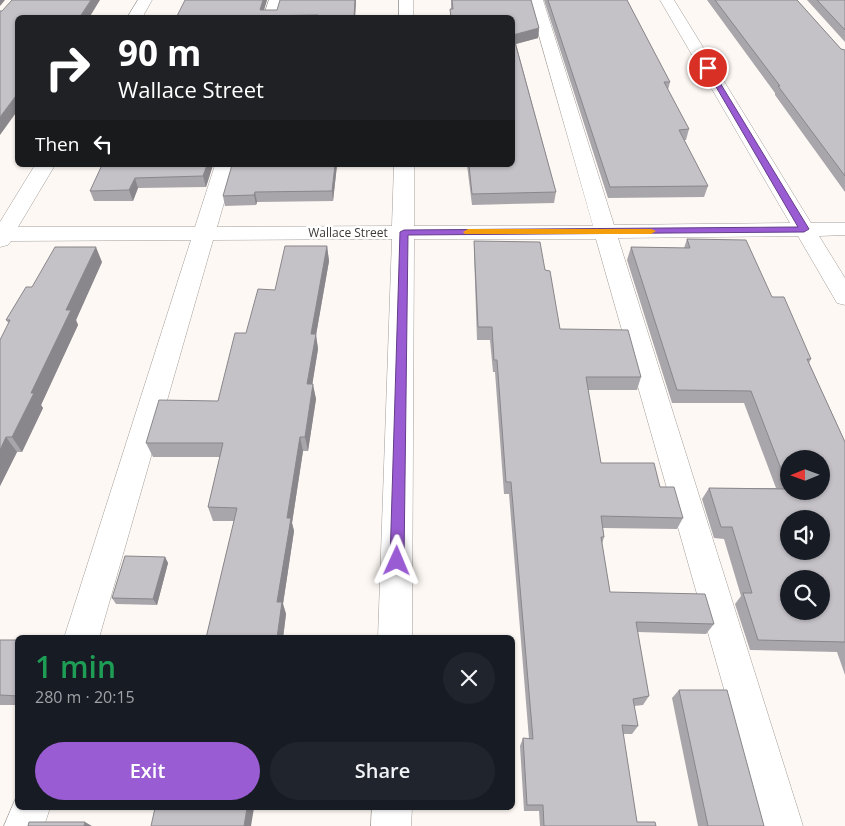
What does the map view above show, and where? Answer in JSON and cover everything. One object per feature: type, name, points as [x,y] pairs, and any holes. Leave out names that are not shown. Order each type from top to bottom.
[{"type":"street","points":[[136,15],[145,0]]},
{"type":"street","points":[[271,15],[276,0]]},
{"type":"street","points":[[406,0],[406,15]]},
{"type":"street","points":[[536,0],[782,826]]},
{"type":"street","points":[[667,0],[845,297]]},
{"type":"street","points":[[1,236],[44,167]]},
{"type":"street","points":[[82,635],[224,167]]},
{"type":"street","points":[[396,635],[404,167]]},
{"type":"street","name":"Wallace Street","points":[[1,236],[845,229]]},
{"type":"street","points":[[24,826],[29,810]]},
{"type":"street","points":[[392,810],[392,826]]},
{"type":"building","points":[[12,0],[91,0],[81,15],[15,15],[15,97],[0,117],[0,11]]},
{"type":"building","points":[[185,0],[263,0],[260,10],[277,10],[280,0],[355,0],[354,15],[178,15]]},
{"type":"building","points":[[452,0],[531,0],[539,28],[515,34],[515,15],[451,15],[450,9],[453,9]]},
{"type":"building","points":[[548,0],[627,0],[670,82],[664,82],[689,129],[679,130],[708,186],[610,187]]},
{"type":"building","points":[[715,0],[797,0],[841,49],[845,50],[845,176],[778,86],[780,86]]},
{"type":"building","points":[[817,0],[845,0],[845,30]]},
{"type":"building","points":[[515,42],[556,192],[472,194],[469,167],[515,167]]},
{"type":"building","points":[[101,167],[206,167],[203,176],[135,178],[129,190],[90,191]]},
{"type":"building","points":[[231,167],[335,167],[332,191],[255,192],[254,195],[223,196]]},
{"type":"building","points":[[687,239],[746,240],[772,297],[784,297],[811,359],[807,359],[845,442],[845,642],[758,640],[743,593],[752,593],[732,527],[721,527],[709,488],[780,489],[780,500],[830,500],[830,450],[780,450],[780,466],[751,391],[677,390],[631,247],[690,248]]},
{"type":"building","points":[[474,241],[540,242],[545,270],[550,271],[560,329],[628,330],[641,377],[586,377],[601,463],[654,463],[660,487],[674,487],[683,518],[601,516],[604,537],[601,537],[610,592],[705,594],[714,624],[636,622],[649,696],[633,699],[638,726],[622,725],[637,822],[655,822],[656,826],[544,826],[543,805],[527,805],[523,738],[533,739],[511,482],[506,482],[497,360],[494,360],[492,327],[478,327]]},
{"type":"building","points":[[285,246],[327,246],[311,334],[316,334],[307,384],[313,384],[305,437],[300,437],[287,518],[291,518],[277,602],[282,602],[277,635],[207,635],[237,508],[208,507],[223,443],[146,443],[159,400],[218,401],[235,333],[246,333],[258,289],[275,290]]},
{"type":"building","points":[[55,247],[96,247],[66,310],[71,310],[31,393],[34,393],[12,437],[6,437],[0,450],[0,340],[10,320],[6,320],[26,287],[32,287]]},
{"type":"building","points":[[125,556],[165,557],[153,599],[112,598]]},
{"type":"building","points":[[0,640],[15,640],[15,696],[0,695]]},
{"type":"building","points":[[679,690],[727,690],[764,826],[708,826]]},
{"type":"building","points":[[155,810],[247,810],[244,826],[151,826]]},
{"type":"building","points":[[29,822],[85,822],[84,826],[28,826]]},
{"type":"slow traffic","points":[[468,232],[651,231]]},
{"type":"route","points":[[397,561],[404,232],[804,229],[708,68]]}]
